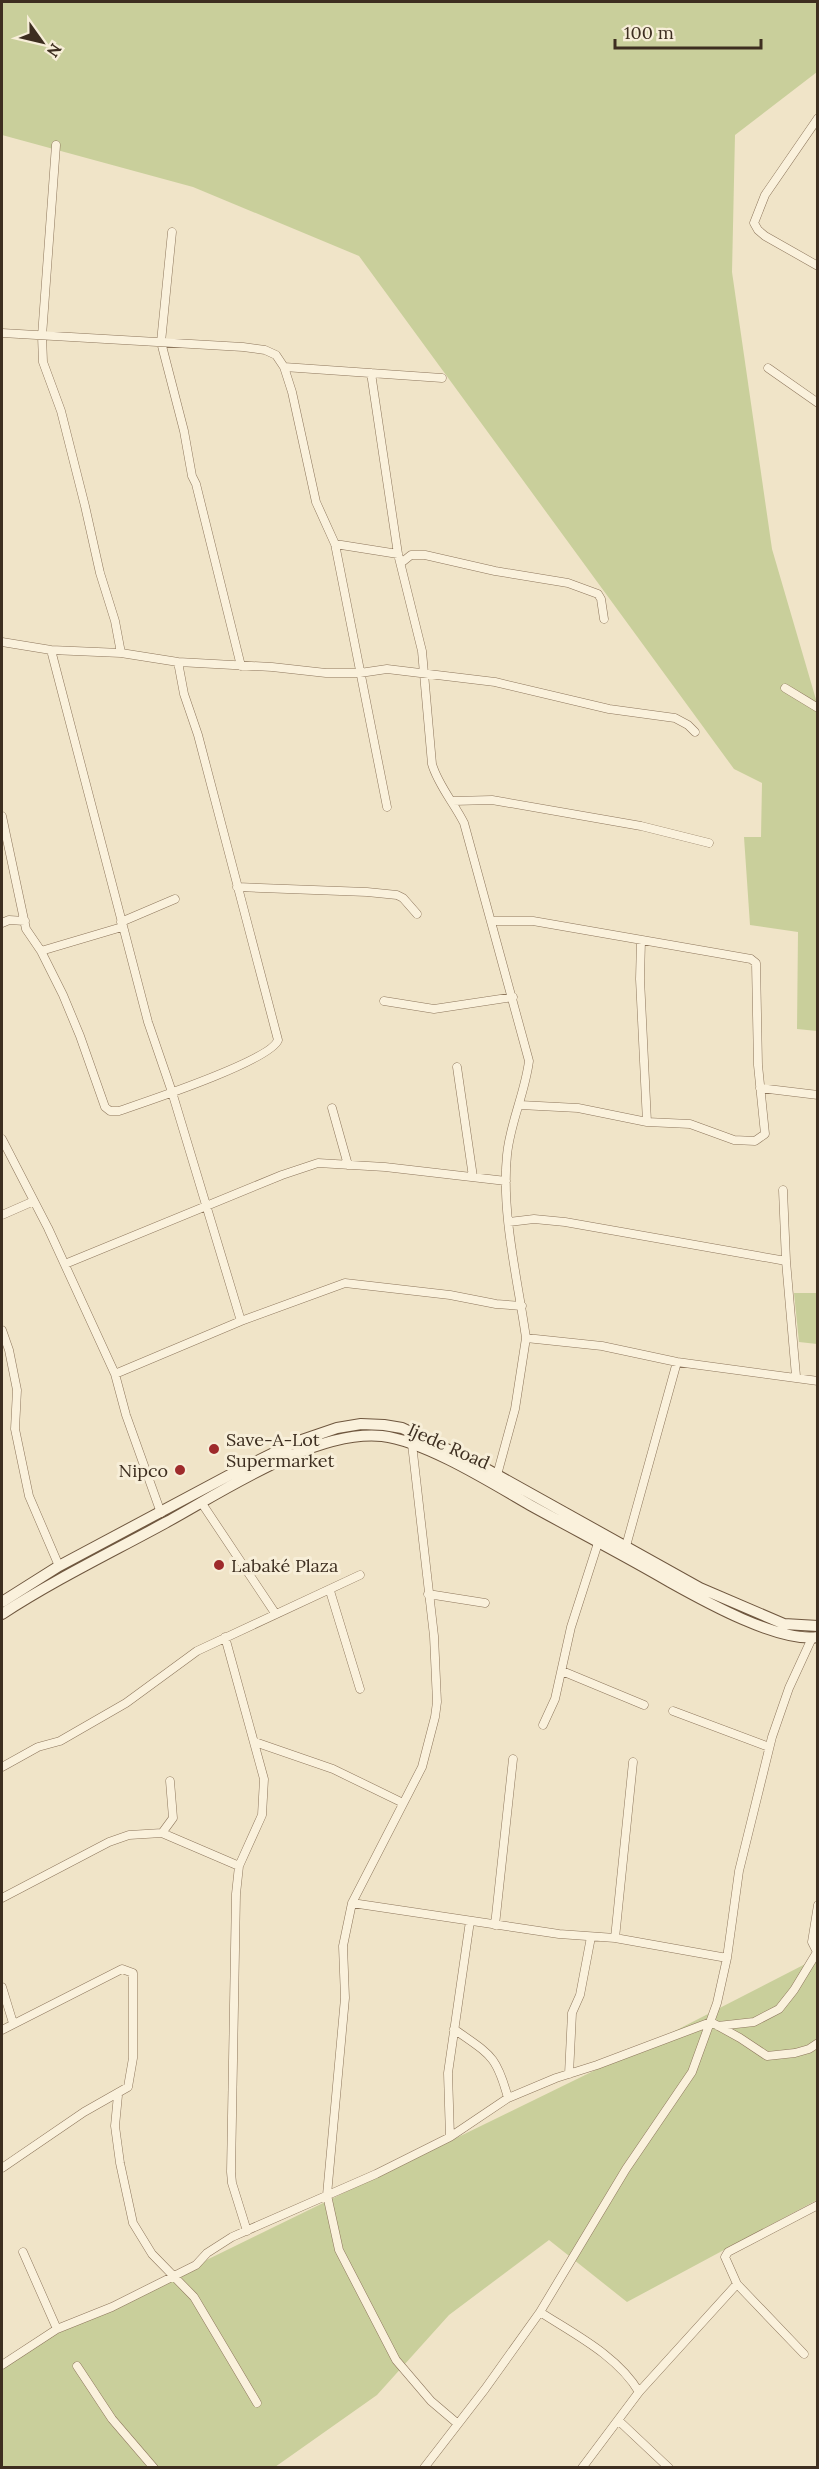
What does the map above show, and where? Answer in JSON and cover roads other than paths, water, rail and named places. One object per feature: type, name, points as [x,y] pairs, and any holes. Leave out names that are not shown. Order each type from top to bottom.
[{"type":"main road","name":"Ijede Road","points":[[2,1602],[59,1566],[239,1470],[296,1442],[337,1428],[361,1424],[402,1428],[497,1475],[700,1588],[784,1624],[818,1626]]},
{"type":"main road","name":"Ijede Road","points":[[2,1614],[63,1576],[299,1453],[339,1439],[362,1435],[383,1436],[412,1444],[470,1471],[708,1602],[783,1635],[815,1638]]},
{"type":"street","points":[[818,118],[765,195],[754,223],[765,236],[818,266]]},
{"type":"street","points":[[56,145],[42,336],[43,362],[63,421],[86,506],[100,573],[116,621],[121,654]]},
{"type":"street","points":[[172,232],[161,342],[185,437],[192,476],[196,484],[241,666]]},
{"type":"street","points":[[2,333],[42,336],[59,334],[265,350],[276,355],[284,367],[292,392],[316,502],[335,544],[387,807]]},
{"type":"street","points":[[284,367],[442,378]]},
{"type":"street","points":[[768,368],[818,403]]},
{"type":"street","points":[[371,373],[399,559],[418,630],[432,764],[438,780],[453,801],[464,823],[530,1061],[507,1154],[506,1181],[509,1222],[526,1338],[515,1409],[497,1475]]},
{"type":"street","points":[[335,544],[399,559],[411,555],[425,555],[495,571],[568,583],[598,594],[604,619]]},
{"type":"street","points":[[2,639],[51,650],[121,654],[178,662],[326,673],[360,674],[387,669],[495,682],[609,709],[675,718],[695,732]]},
{"type":"street","points":[[51,650],[148,1022],[172,1092],[241,1321]]},
{"type":"street","points":[[2,816],[26,929],[41,951],[81,1036],[105,1107],[114,1112],[119,1111],[223,1073],[272,1048],[277,1043],[198,735],[184,694],[178,662]]},
{"type":"street","points":[[785,688],[818,708]]},
{"type":"street","points":[[453,801],[492,800],[641,826],[710,843]]},
{"type":"street","points":[[237,887],[397,895],[403,898],[417,914]]},
{"type":"street","points":[[41,951],[122,924],[175,899]]},
{"type":"street","points":[[2,923],[9,920],[25,921]]},
{"type":"street","points":[[492,921],[533,921],[751,959],[756,963],[760,1088],[765,1134],[755,1141],[734,1140],[690,1124],[647,1122],[578,1108],[520,1105]]},
{"type":"street","points":[[641,940],[640,979],[647,1122]]},
{"type":"street","points":[[384,1001],[434,1009],[513,997]]},
{"type":"street","points":[[457,1067],[473,1177]]},
{"type":"street","points":[[760,1088],[818,1095]]},
{"type":"street","points":[[332,1108],[348,1165]]},
{"type":"street","points":[[2,1139],[65,1264],[115,1374],[126,1415],[161,1513]]},
{"type":"street","points":[[65,1264],[303,1167],[318,1164],[385,1167],[506,1181]]},
{"type":"street","points":[[783,1190],[786,1261],[796,1376]]},
{"type":"street","points":[[2,1215],[34,1201]]},
{"type":"street","points":[[509,1222],[534,1219],[565,1222],[786,1261]]},
{"type":"street","points":[[115,1374],[241,1321],[345,1282],[522,1306]]},
{"type":"street","points":[[2,1330],[9,1350],[17,1390],[15,1429],[29,1496],[59,1566]]},
{"type":"street","points":[[526,1338],[602,1346],[677,1362],[796,1376],[818,1381]]},
{"type":"street","points":[[626,1546],[677,1362]]},
{"type":"street","points":[[412,1444],[437,1664],[436,1710],[432,1735],[422,1767],[352,1903],[343,1946],[345,1998],[327,2195],[339,2250],[396,2360],[430,2401],[458,2424]]},
{"type":"street","points":[[201,1503],[275,1613]]},
{"type":"street","points":[[543,1725],[555,1699],[572,1627],[598,1543]]},
{"type":"street","points":[[2,1767],[38,1747],[60,1741],[107,1714],[197,1651],[275,1613],[330,1591],[360,1575]]},
{"type":"street","points":[[330,1591],[360,1689]]},
{"type":"street","points":[[428,1594],[485,1603]]},
{"type":"street","points":[[225,1637],[264,1779],[262,1815],[239,1866],[236,1894],[231,2183],[247,2231]]},
{"type":"street","points":[[424,2468],[540,2312],[626,2169],[692,2072],[714,2024],[740,1871],[769,1747],[789,1688],[815,1638]]},
{"type":"street","points":[[562,1671],[644,1705]]},
{"type":"street","points":[[673,1711],[769,1747]]},
{"type":"street","points":[[255,1742],[333,1769],[403,1803]]},
{"type":"street","points":[[495,1925],[513,1759]]},
{"type":"street","points":[[615,1938],[633,1762]]},
{"type":"street","points":[[162,1833],[173,1818],[170,1781]]},
{"type":"street","points":[[2,1898],[109,1842],[129,1835],[162,1833],[239,1866]]},
{"type":"street","points":[[352,1903],[495,1925],[615,1938],[727,1958]]},
{"type":"street","points":[[2,2364],[57,2329],[112,2307],[196,2265],[218,2244],[376,2174],[450,2137],[508,2098],[569,2074],[714,2024],[754,2022],[779,2009],[818,1952],[812,1942],[818,1905]]},
{"type":"street","points":[[450,2137],[448,2073],[470,1921]]},
{"type":"street","points":[[569,2074],[572,2013],[580,1995],[591,1937]]},
{"type":"street","points":[[2,2030],[122,1969],[133,1973],[133,2058],[128,2087],[84,2112],[2,2168]]},
{"type":"street","points":[[2,1987],[13,2023]]},
{"type":"street","points":[[714,2024],[767,2056],[795,2053],[809,2049],[818,2043]]},
{"type":"street","points":[[454,2029],[492,2057],[500,2069],[508,2098]]},
{"type":"street","points":[[118,2094],[115,2126],[120,2163],[133,2223],[142,2241],[194,2297],[257,2403]]},
{"type":"street","points":[[804,2354],[737,2284],[725,2257],[728,2252],[818,2205]]},
{"type":"street","points":[[23,2252],[57,2329]]},
{"type":"street","points":[[582,2468],[639,2392],[737,2284]]},
{"type":"street","points":[[540,2312],[594,2348],[630,2376],[639,2392]]},
{"type":"street","points":[[77,2366],[112,2419],[154,2468]]},
{"type":"street","points":[[618,2420],[669,2468]]},
{"type":"place","name":"Save-A-Lot Supermarket","points":[[214,1449]]},
{"type":"place","name":"Nipco","points":[[180,1470]]},
{"type":"place","name":"Labaké Plaza","points":[[219,1565]]}]
